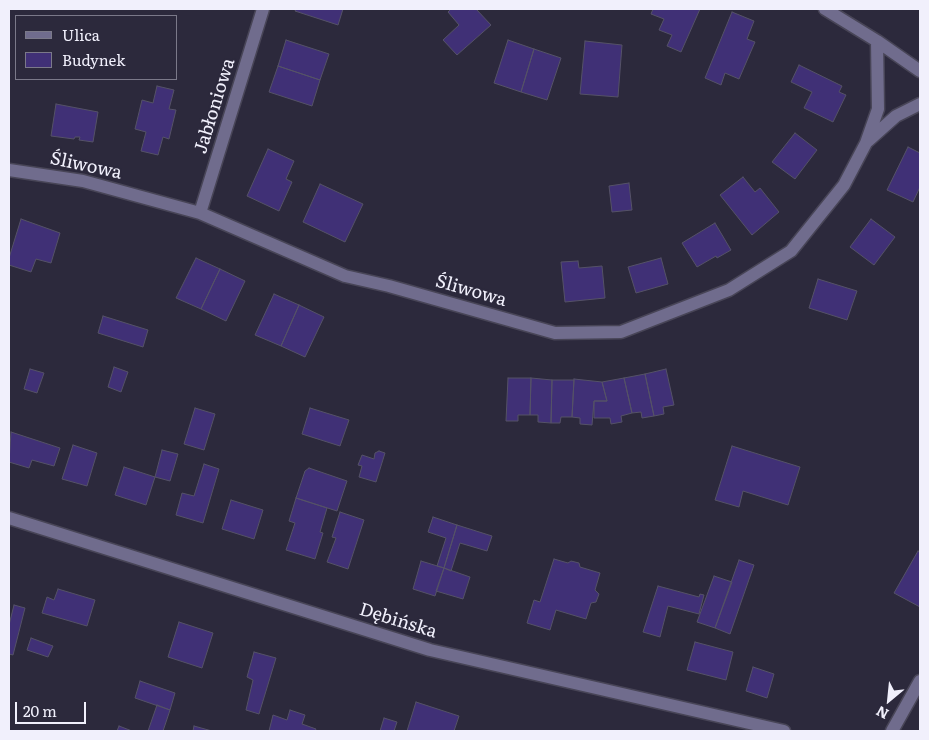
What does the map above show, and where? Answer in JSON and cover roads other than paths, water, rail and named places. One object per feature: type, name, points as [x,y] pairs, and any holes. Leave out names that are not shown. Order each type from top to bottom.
[{"type":"street","name":"Jabłoniowa","points":[[200,213],[263,9]]},
{"type":"street","points":[[825,9],[877,41],[920,72]]},
{"type":"street","name":"Śliwowa","points":[[9,170],[83,181],[200,213],[345,276],[389,286],[555,333],[621,332],[729,290],[791,251],[844,185],[866,143],[878,109],[877,41]]},
{"type":"street","name":"Śliwowa","points":[[866,143],[896,116],[920,104]]},
{"type":"street","name":"Dębińska","points":[[9,518],[430,650],[784,731]]},
{"type":"street","points":[[892,731],[920,680]]}]
